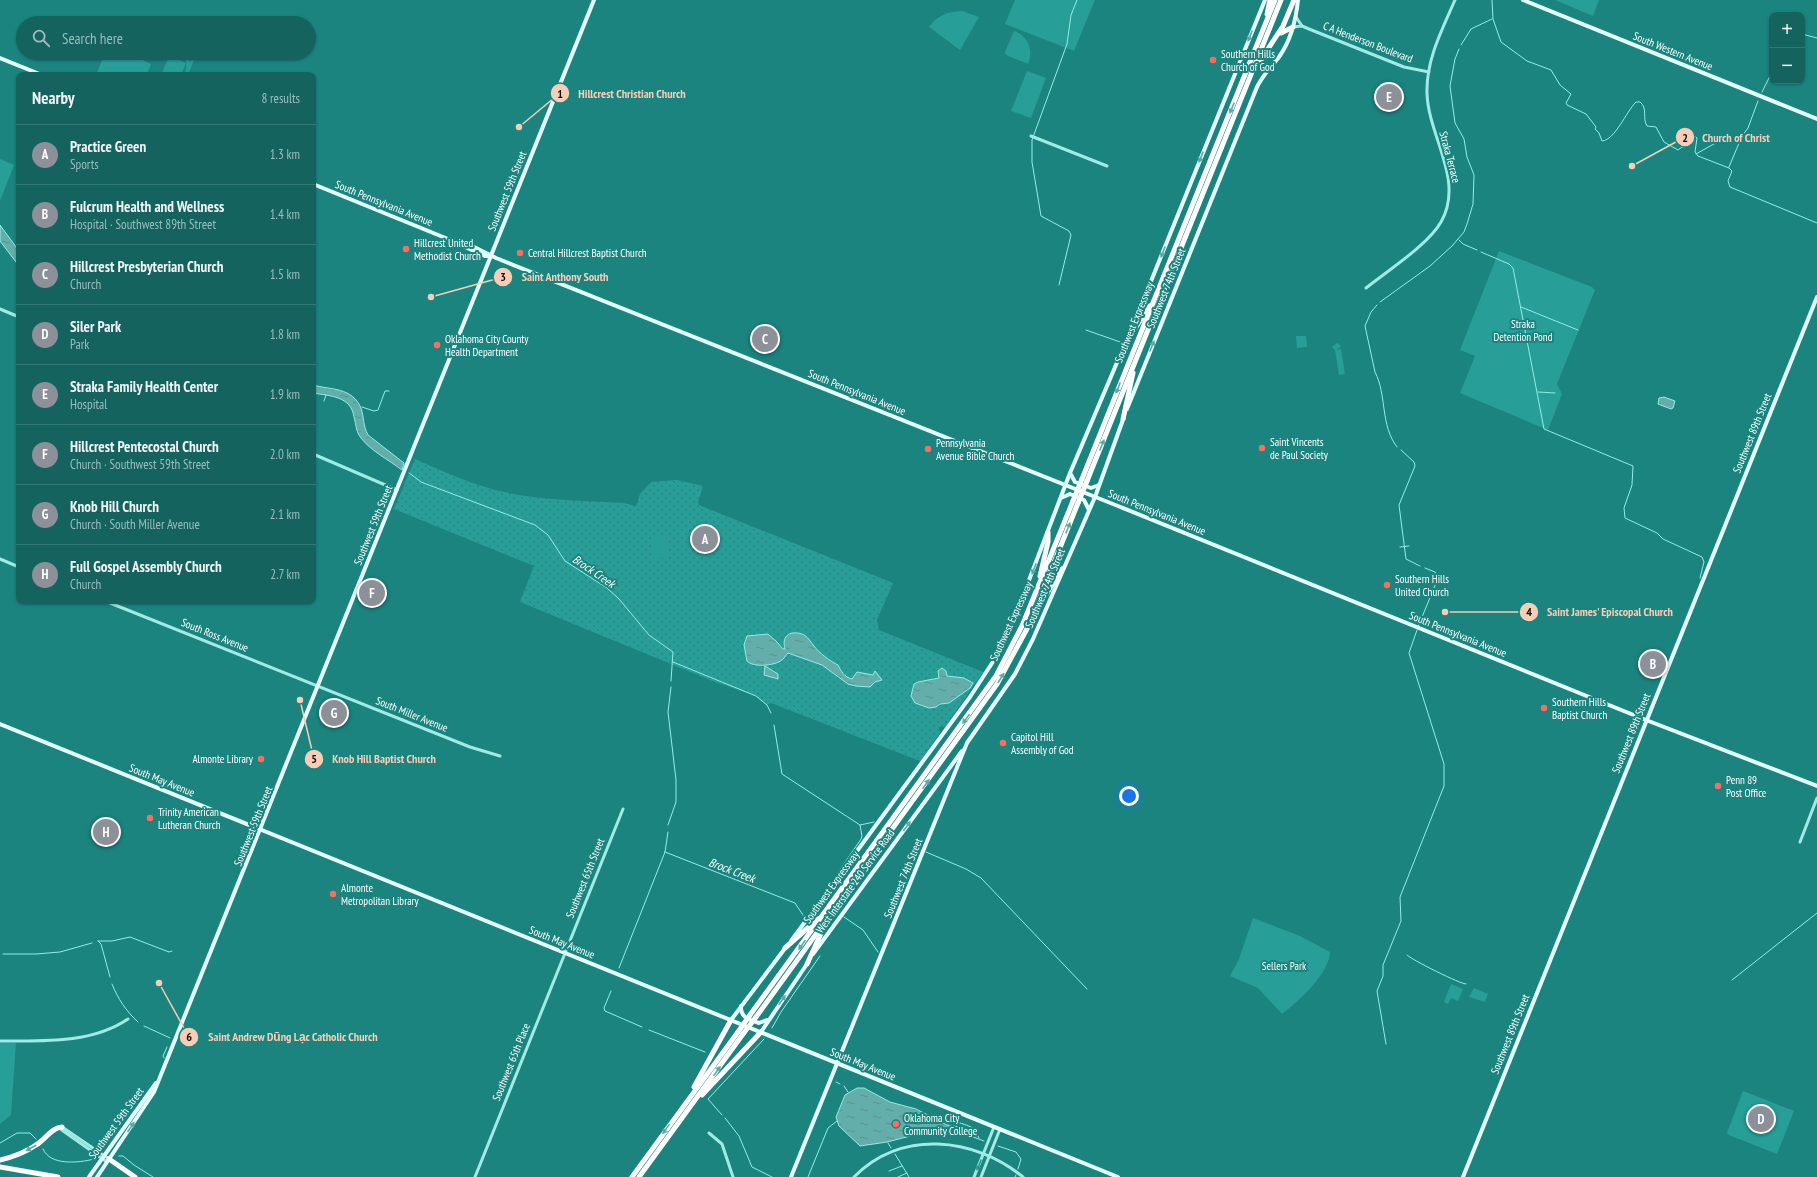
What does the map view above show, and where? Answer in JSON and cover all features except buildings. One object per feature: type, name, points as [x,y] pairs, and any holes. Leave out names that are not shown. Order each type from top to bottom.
[{"type":"highway","points":[[1264,27],[1270,0]]},
{"type":"highway","name":"Southwest Expressway","points":[[632,1177],[738,1032],[753,1016],[828,918],[991,695],[1017,649],[1038,603],[1154,300],[1275,0]]},
{"type":"highway","name":"Southwest Expressway","points":[[1084,480],[1134,365],[1281,0]]},
{"type":"highway","points":[[1251,75],[1278,34],[1294,0]]},
{"type":"highway","points":[[1278,34],[1285,29],[1294,27]]},
{"type":"highway","points":[[1127,340],[1154,300]]},
{"type":"highway","points":[[1123,419],[1134,365]]},
{"type":"highway","name":"Southwest Expressway","points":[[639,1177],[743,1034],[753,1016],[825,913],[989,686],[1012,646],[1076,502]]},
{"type":"highway","points":[[1038,588],[1048,542],[1048,532]]},
{"type":"highway","points":[[1038,603],[1047,593],[1062,569]]},
{"type":"highway","points":[[785,948],[825,913]]},
{"type":"highway","points":[[807,964],[828,918]]},
{"type":"highway","points":[[689,1098],[731,1020]]},
{"type":"highway","points":[[694,1102],[713,1085],[761,1032]]},
{"type":"highway","points":[[0,1160],[29,1150],[60,1127]]},
{"type":"highway","points":[[108,1160],[135,1177]]},
{"type":"highway","points":[[0,1167],[58,1177]]},
{"type":"main road","name":"Southwest 59th Street","points":[[97,1177],[148,1103],[159,1079],[261,830],[594,0]]},
{"type":"main road","name":"Southwest 74th Street","points":[[942,735],[987,671],[1004,641],[1048,532],[1065,485],[1127,340],[1264,0]]},
{"type":"main road","name":"Southwest 74th Street","points":[[791,1177],[967,743],[1016,674],[1089,511],[1123,419],[1256,87],[1282,53],[1294,27],[1298,0]]},
{"type":"main road","name":"South Western Avenue","points":[[1523,0],[1817,119]]},
{"type":"main road","points":[[0,58],[35,72]]},
{"type":"main road","name":"South Pennsylvania Avenue","points":[[316,185],[448,239],[487,252],[491,256],[1095,497],[1646,720],[1817,786]]},
{"type":"main road","name":"Southwest 89th Street","points":[[1463,1177],[1817,297]]},
{"type":"main road","points":[[1070,473],[1075,482],[1090,488],[1099,485]]},
{"type":"main road","points":[[1060,499],[1070,494],[1084,500],[1089,511]]},
{"type":"main road","name":"South May Avenue","points":[[0,724],[1118,1177]]},
{"type":"main road","name":"West Interstate 240 Service Road","points":[[731,1020],[942,735]]},
{"type":"main road","name":"West Interstate 240 Service Road","points":[[761,1032],[807,964],[967,743]]},
{"type":"main road","points":[[742,1006],[741,1013],[744,1017],[759,1023],[769,1019]]},
{"type":"main road","name":"Southwest 59th Street","points":[[89,1177],[159,1079]]},
{"type":"street","name":"Straka Terrace","points":[[1366,288],[1427,240],[1439,226],[1446,211],[1449,198],[1449,181],[1429,114],[1427,94],[1429,72],[1433,53],[1454,0]]},
{"type":"street","points":[[1296,17],[1302,26]]},
{"type":"street","name":"C A Henderson Boulevard","points":[[1294,27],[1302,26],[1407,69],[1429,72]]},
{"type":"street","points":[[1031,136],[1107,166]]},
{"type":"street","points":[[0,310],[16,316]]},
{"type":"street","points":[[316,455],[397,490]]},
{"type":"street","points":[[0,559],[16,566]]},
{"type":"street","name":"South Ross Avenue","points":[[111,604],[318,687]]},
{"type":"street","name":"South Miller Avenue","points":[[318,687],[470,747],[500,756]]},
{"type":"street","points":[[1800,842],[1817,798]]},
{"type":"street","name":"Southwest 65th Street","points":[[565,953],[622,809]]},
{"type":"street","name":"Southwest 65th Place","points":[[475,1177],[565,953]]},
{"type":"street","points":[[0,1041],[64,1041],[116,1027],[128,1019]]},
{"type":"street","points":[[60,1127],[108,1160]]},
{"type":"street","points":[[974,1177],[994,1127]]},
{"type":"street","points":[[981,1177],[1000,1129]]},
{"type":"street","points":[[709,1133],[722,1144],[733,1177]]},
{"type":"street","points":[[854,1177],[879,1158],[894,1151],[913,1145],[949,1144],[989,1156],[1008,1166],[1023,1177]]},
{"type":"street","points":[[986,1147],[992,1149]]},
{"type":"green space","points":[[1015,0],[1095,0],[1074,51],[1005,24]]},
{"type":"green space","points":[[1555,0],[1599,0],[1593,16]]},
{"type":"green space","points":[[962,11],[979,17],[960,50],[929,27],[943,15]]},
{"type":"green space","points":[[1014,31],[1023,36],[1028,44],[1030,49],[1030,59],[1028,64],[1006,55],[1005,52]]},
{"type":"green space","points":[[102,60],[143,60],[151,64],[148,72],[97,72]]},
{"type":"green space","points":[[167,60],[179,60],[186,63],[182,72],[162,72]]},
{"type":"green space","points":[[185,60],[189,60],[190,62],[194,60],[189,72],[185,72],[187,64]]},
{"type":"green space","points":[[1027,71],[1046,78],[1031,118],[1011,111]]},
{"type":"green space","points":[[0,159],[14,165],[0,201]]},
{"type":"green space","name":"Straka Detention Pond","points":[[1499,251],[1592,287],[1595,290],[1557,384],[1562,394],[1548,430],[1460,393],[1475,356],[1460,350]]},
{"type":"green space","points":[[1296,336],[1306,336],[1307,347],[1297,348]]},
{"type":"green space","points":[[1337,343],[1341,346],[1336,350],[1341,349],[1345,374],[1339,375],[1335,350],[1332,347]]},
{"type":"green space","points":[[415,459],[463,479],[496,490],[551,499],[624,503],[636,506],[640,494],[651,482],[677,480],[703,486],[698,502],[699,505],[893,583],[877,620],[879,630],[983,672],[945,727],[939,727],[940,733],[920,761],[771,703],[766,705],[756,696],[715,682],[520,602],[534,566],[394,509]]},
{"type":"green space","points":[[666,536],[668,557],[654,559],[652,538]]},
{"type":"green space","name":"Sellers Park","points":[[1253,918],[1300,936],[1330,952],[1328,960],[1319,978],[1297,1002],[1282,1014],[1258,988],[1230,976],[1239,959]]},
{"type":"green space","points":[[1451,984],[1463,989],[1458,1001],[1451,998],[1448,1004],[1444,1002]]},
{"type":"green space","points":[[1474,988],[1488,994],[1485,1002],[1469,997]]},
{"type":"green space","points":[[0,1043],[16,1043],[11,1115],[0,1124]]},
{"type":"green space","points":[[1743,1091],[1794,1111],[1777,1154],[1727,1133]]},
{"type":"water","points":[[0,225],[16,247],[16,262],[0,241]]},
{"type":"water","points":[[316,386],[340,390],[352,396],[361,408],[368,435],[404,463],[402,470],[365,443],[359,436],[352,410],[349,405],[333,396],[316,393]]},
{"type":"water","points":[[1664,397],[1675,401],[1673,408],[1671,409],[1658,404],[1659,398]]},
{"type":"water","points":[[792,633],[803,634],[818,651],[838,665],[843,674],[847,677],[852,679],[857,672],[873,675],[875,671],[882,680],[875,682],[870,687],[848,684],[822,665],[788,653],[781,661],[777,663],[754,665],[747,661],[744,645],[747,636],[768,634],[783,649],[785,649],[785,639],[787,635]]},
{"type":"water","points":[[765,666],[778,674],[778,679],[764,675]]},
{"type":"water","points":[[942,668],[946,671],[947,676],[964,678],[973,683],[970,688],[949,703],[940,704],[936,707],[929,708],[915,703],[911,696],[914,684],[939,678],[938,671]]},
{"type":"water","points":[[857,1088],[864,1088],[890,1102],[916,1109],[947,1125],[961,1127],[965,1129],[967,1133],[964,1136],[934,1130],[887,1142],[860,1146],[839,1126],[836,1117],[845,1095]]},
{"type":"waterway","points":[[1059,285],[1071,235],[1069,231],[1041,216],[1032,162],[1032,140],[1067,44],[1071,15],[1077,0]]},
{"type":"waterway","points":[[1492,0],[1493,19],[1501,42],[1527,61],[1551,70],[1560,85],[1571,94],[1566,103],[1567,105],[1586,114],[1596,127],[1595,129],[1599,133],[1602,141],[1607,139],[1616,131],[1636,102],[1640,102],[1644,107],[1647,126],[1656,127],[1664,142],[1678,150],[1685,147],[1687,134],[1693,134],[1697,138],[1695,152],[1698,156],[1729,168]]},
{"type":"waterway","points":[[1461,45],[1471,29],[1492,19]]},
{"type":"waterway","points":[[1805,35],[1817,38]]},
{"type":"waterway","points":[[1380,302],[1430,266],[1452,246],[1464,232],[1467,224],[1473,204],[1474,175],[1467,157],[1464,139],[1455,123],[1450,86],[1455,59],[1459,49]]},
{"type":"waterway","points":[[1762,92],[1769,78]]},
{"type":"waterway","points":[[1729,167],[1742,136],[1748,128],[1758,101]]},
{"type":"waterway","points":[[1696,154],[1721,140]]},
{"type":"waterway","points":[[1729,168],[1732,171],[1728,181],[1730,187],[1817,223]]},
{"type":"waterway","points":[[1459,240],[1463,244],[1477,250]]},
{"type":"waterway","points":[[1481,252],[1509,264],[1513,268],[1544,429],[1633,466],[1632,485],[1624,508],[1625,518],[1657,533],[1663,539],[1702,557],[1704,562],[1700,578]]},
{"type":"waterway","points":[[1377,305],[1371,312],[1365,326],[1375,372],[1379,381],[1388,429],[1397,447]]},
{"type":"waterway","points":[[1521,307],[1578,330]]},
{"type":"waterway","points":[[1086,330],[1123,343]]},
{"type":"waterway","points":[[362,407],[374,411],[378,410],[385,391],[389,391]]},
{"type":"waterway","points":[[1538,392],[1555,393]]},
{"type":"waterway","points":[[324,401],[326,395]]},
{"type":"waterway","points":[[1401,450],[1414,462],[1415,466],[1399,505],[1406,559],[1420,566]]},
{"type":"waterway","name":"Brock Creek","points":[[409,473],[421,482],[535,525],[548,535],[565,561],[607,588],[619,599],[649,635],[673,652],[671,681]]},
{"type":"waterway","points":[[1400,547],[1409,546]]},
{"type":"waterway","points":[[1418,627],[1438,578],[1435,572],[1425,568]]},
{"type":"waterway","points":[[1386,1044],[1377,991],[1383,976],[1383,965],[1401,921],[1400,897],[1444,786],[1444,764],[1409,653],[1417,630]]},
{"type":"waterway","points":[[673,662],[756,696],[767,705],[771,713]]},
{"type":"waterway","name":"Brock Creek","points":[[668,825],[676,802],[676,780],[668,712],[671,687]]},
{"type":"waterway","points":[[774,725],[782,774],[860,825],[862,836],[861,839],[837,874]]},
{"type":"waterway","points":[[860,825],[874,822]]},
{"type":"waterway","points":[[619,968],[665,852],[668,832]]},
{"type":"waterway","name":"Brock Creek","points":[[665,852],[795,903],[805,918]]},
{"type":"waterway","points":[[926,852],[966,869],[981,878],[1087,989]]},
{"type":"waterway","points":[[1732,980],[1817,913]]},
{"type":"waterway","points":[[844,917],[863,930],[878,952]]},
{"type":"waterway","points":[[98,941],[112,941],[130,937],[169,952],[172,951]]},
{"type":"waterway","points":[[98,941],[101,944],[110,977]]},
{"type":"waterway","points":[[3,954],[60,952],[92,943]]},
{"type":"waterway","points":[[1407,955],[1436,971],[1466,984]]},
{"type":"waterway","name":"Brock Creek","points":[[772,1028],[781,1012],[820,956]]},
{"type":"waterway","points":[[112,984],[123,1004],[138,1022]]},
{"type":"waterway","points":[[611,991],[604,1008],[605,1011],[642,1027]]},
{"type":"waterway","points":[[144,1026],[170,1038]]},
{"type":"waterway","points":[[649,1030],[705,1052]]},
{"type":"waterway","points":[[722,1115],[708,1099],[764,1039]]},
{"type":"waterway","points":[[164,1058],[163,1056],[167,1047]]},
{"type":"waterway","name":"Brock Creek","points":[[836,1082],[840,1084]]},
{"type":"waterway","name":"Brock Creek","points":[[844,1086],[848,1092]]},
{"type":"waterway","points":[[725,1118],[739,1136],[752,1167],[772,1177]]},
{"type":"waterway","points":[[937,1120],[967,1125],[974,1129],[979,1138]]},
{"type":"waterway","points":[[808,1177],[828,1128],[837,1121]]},
{"type":"waterway","points":[[0,1143],[17,1133],[30,1133],[36,1139]]},
{"type":"waterway","points":[[965,1134],[984,1141]]},
{"type":"waterway","name":"Brock Creek","points":[[888,1143],[891,1148]]},
{"type":"waterway","points":[[998,1146],[1016,1152],[1021,1159],[1018,1169]]},
{"type":"waterway","points":[[43,1149],[47,1154],[58,1161],[81,1162],[94,1159]]},
{"type":"waterway","name":"Brock Creek","points":[[895,1154],[909,1177]]},
{"type":"waterway","points":[[119,1156],[123,1156],[153,1177]]},
{"type":"waterway","points":[[889,1171],[902,1166]]},
{"type":"waterway","points":[[898,1177],[907,1173]]},
{"type":"place","name":"Southern Hills Church of God","points":[[1213,60]]},
{"type":"place","name":"Straka Family Health Center","points":[[1389,97]]},
{"type":"place","name":"Hillcrest Christian Church","points":[[519,127]]},
{"type":"place","name":"Church of Christ","points":[[1632,166]]},
{"type":"place","name":"Hillcrest United Methodist Church","points":[[406,249]]},
{"type":"place","name":"Central Hillcrest Baptist Church","points":[[520,253]]},
{"type":"place","name":"Saint Anthony South","points":[[431,297]]},
{"type":"place","name":"Hillcrest Presbyterian Church","points":[[765,339]]},
{"type":"place","name":"Oklahoma City County Health Department","points":[[437,345]]},
{"type":"place","name":"Saint Vincents de Paul Society","points":[[1262,448]]},
{"type":"place","name":"Pennsylvania Avenue Bible Church","points":[[928,449]]},
{"type":"place","name":"Practice Green","points":[[705,539]]},
{"type":"place","name":"Southern Hills United Church","points":[[1387,585]]},
{"type":"place","name":"Hillcrest Pentecostal Church","points":[[372,593]]},
{"type":"place","name":"Saint James' Episcopal Church","points":[[1445,612]]},
{"type":"place","name":"Fulcrum Health and Wellness","points":[[1653,664]]},
{"type":"place","name":"Knob Hill Baptist Church","points":[[300,700]]},
{"type":"place","name":"Southern Hills Baptist Church","points":[[1544,708]]},
{"type":"place","name":"Knob Hill Church","points":[[334,713]]},
{"type":"place","name":"Capitol Hill Assembly of God","points":[[1003,743]]},
{"type":"place","name":"Almonte Library","points":[[261,759]]},
{"type":"place","name":"Penn 89 Post Office","points":[[1718,786]]},
{"type":"place","name":"Trinity American Lutheran Church","points":[[150,818]]},
{"type":"place","name":"Full Gospel Assembly Church","points":[[106,832]]},
{"type":"place","name":"Almonte Metropolitan Library","points":[[333,894]]},
{"type":"place","name":"Saint Andrew Dũng Lạc Catholic Church","points":[[159,983]]},
{"type":"place","name":"Siler Park","points":[[1761,1119]]},
{"type":"place","name":"Oklahoma City Community College","points":[[896,1124]]}]
